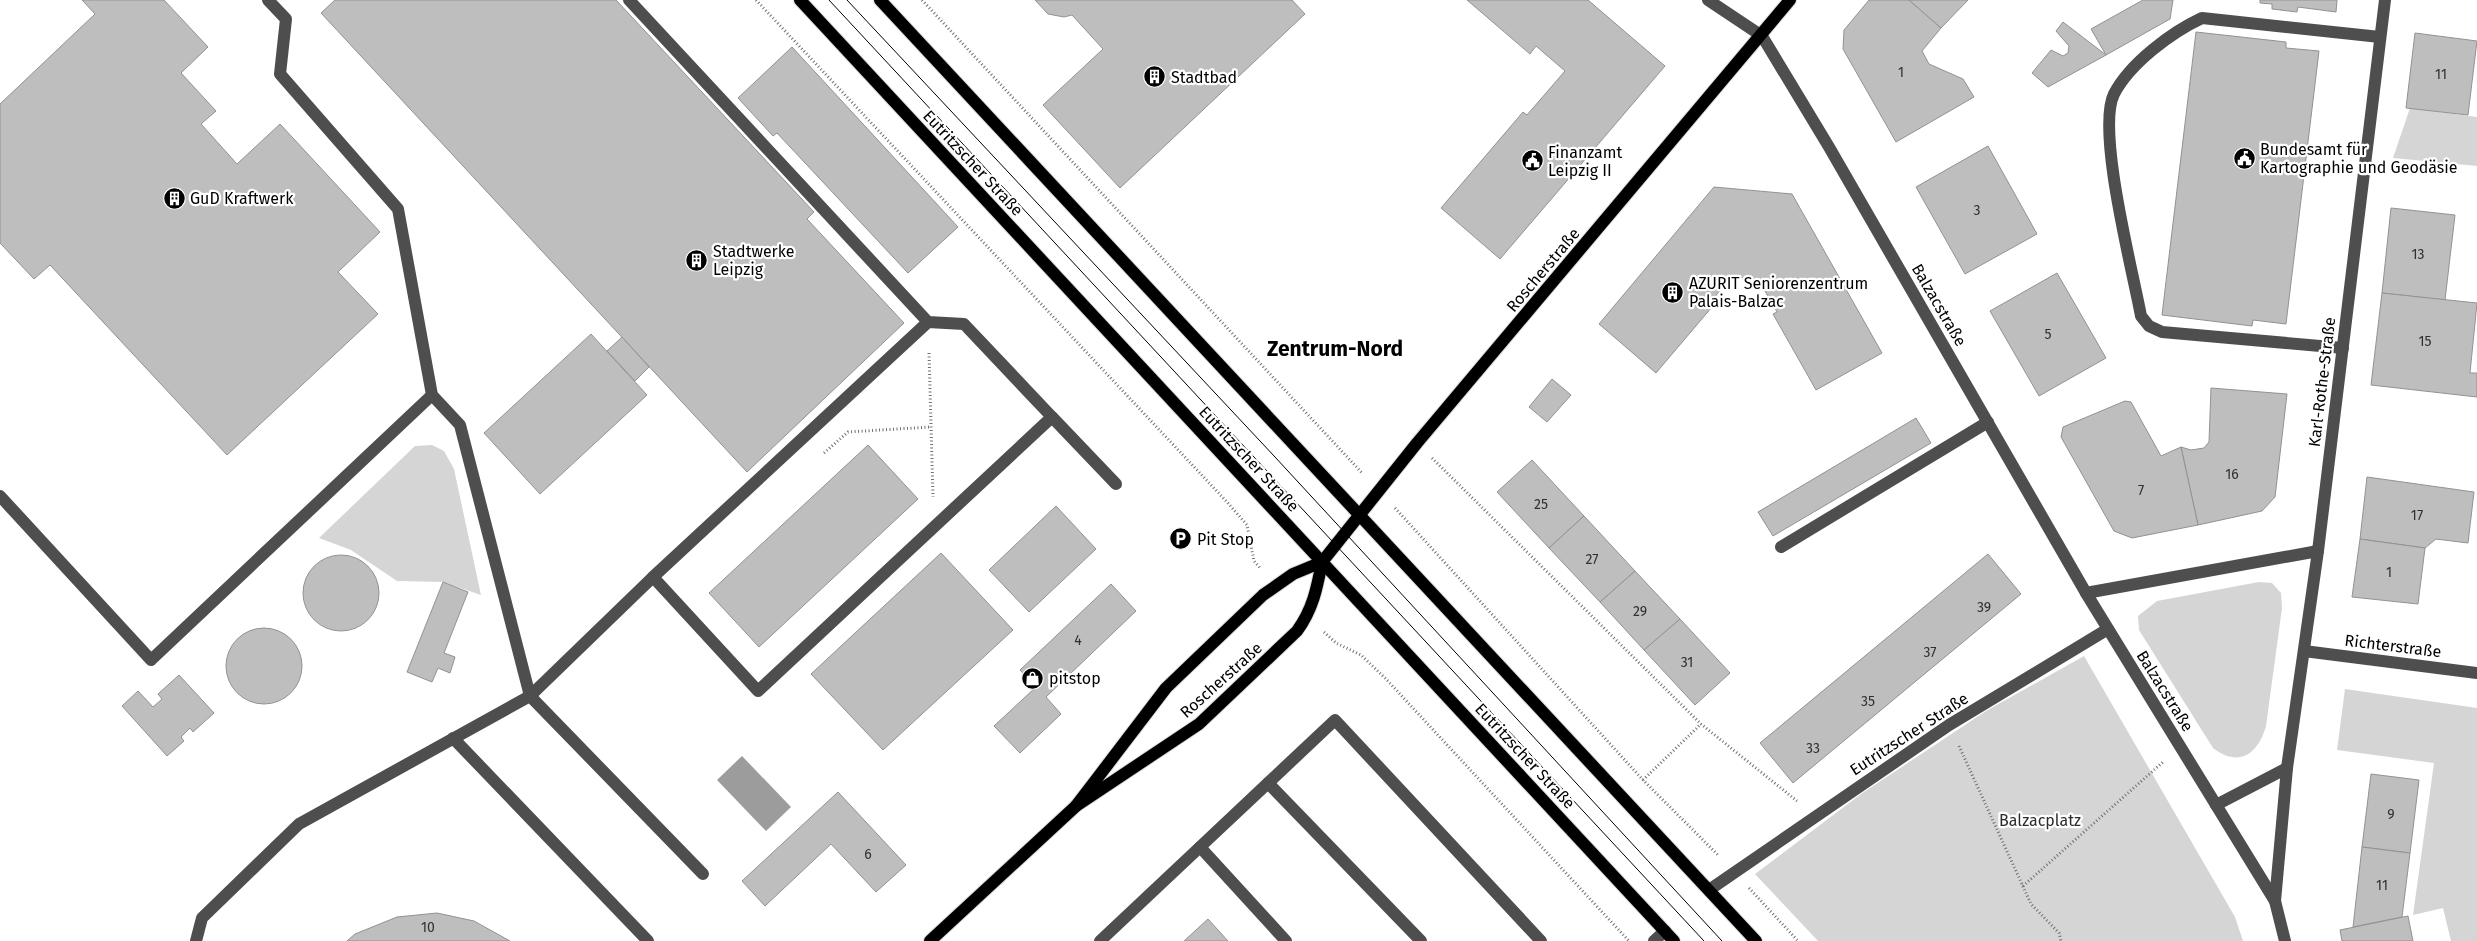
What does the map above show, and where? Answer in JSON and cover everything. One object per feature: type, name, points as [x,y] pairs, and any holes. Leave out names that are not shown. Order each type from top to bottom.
[{"type":"main road","name":"Eutritzscher Straße","points":[[800,0],[1674,941]]},
{"type":"main road","points":[[880,0],[1756,941]]},
{"type":"main road","name":"Roscherstraße","points":[[930,941],[1076,806],[1199,724],[1297,631],[1308,616],[1315,599],[1322,562],[1417,443],[1762,36],[1790,0]]},
{"type":"main road","name":"Roscherstraße","points":[[1076,806],[1166,688],[1277,584],[1293,574],[1322,562]]},
{"type":"street","points":[[268,0],[286,19],[280,74],[398,209],[432,395],[460,425],[530,696],[703,874]]},
{"type":"street","points":[[629,0],[928,322],[964,324],[1116,484]]},
{"type":"street","points":[[1708,0],[1762,36]]},
{"type":"street","name":"Karl-Rothe-Straße","points":[[2288,768],[2318,551],[2385,0]]},
{"type":"street","points":[[2342,348],[2162,332],[2149,326],[2141,316],[2120,207],[2108,121],[2114,95],[2138,63],[2183,27],[2202,18],[2380,37]]},
{"type":"street","name":"Balzacstraße","points":[[1762,36],[1830,147],[2086,593],[2275,901],[2285,941]]},
{"type":"street","points":[[196,941],[202,918],[299,824],[530,696],[653,577],[928,322]]},
{"type":"street","points":[[0,496],[151,660],[432,395]]},
{"type":"street","points":[[653,577],[758,691],[1052,417]]},
{"type":"street","points":[[1781,547],[1988,422]]},
{"type":"street","points":[[2086,593],[2318,551]]},
{"type":"street","name":"Eutritzscher Straße","points":[[1709,890],[1949,725],[2108,629]]},
{"type":"street","name":"Richterstraße","points":[[2304,651],[2477,673]]},
{"type":"street","points":[[1100,941],[1335,720],[1541,941]]},
{"type":"street","points":[[453,738],[648,941]]},
{"type":"street","points":[[2216,805],[2288,768]]},
{"type":"street","name":"Balzacstraße","points":[[2275,901],[2288,768]]},
{"type":"street","points":[[1268,783],[1421,941]]},
{"type":"street","points":[[1200,847],[1286,941]]},
{"type":"street","points":[[1654,941],[1665,931]]},
{"type":"path","points":[[756,0],[1227,502],[1247,525],[1254,561],[1277,584]]},
{"type":"path","points":[[922,0],[1379,491],[1643,780],[1735,872],[1798,941]]},
{"type":"path","points":[[928,322],[930,428],[935,527]]},
{"type":"path","points":[[786,454],[812,463],[848,432],[930,428]]},
{"type":"path","points":[[1417,443],[1701,724],[1815,816]]},
{"type":"path","points":[[1308,616],[1336,643],[1361,655],[1386,679],[1629,941]]},
{"type":"path","points":[[1643,780],[1701,724]]},
{"type":"path","points":[[1949,725],[2031,904],[2060,932],[2061,941]]},
{"type":"path","points":[[2023,886],[2180,746]]},
{"type":"green space","points":[[2410,108],[2477,117],[2477,166],[2393,158]]},
{"type":"green space","points":[[432,445],[444,451],[454,469],[481,595],[443,582],[397,581],[351,550],[319,538],[415,446]]},
{"type":"green space","points":[[2259,582],[2272,583],[2281,593],[2282,608],[2266,726],[2253,751],[2239,757],[2231,757],[2213,748],[2139,630],[2138,616],[2157,601]]},
{"type":"green space","name":"Balzacplatz","points":[[2084,656],[2235,917],[2243,941],[1818,941],[1755,874],[1861,794],[1986,711]]},
{"type":"green space","points":[[2345,689],[2477,708],[2477,941],[2451,941],[2443,908],[2413,915],[2434,763],[2337,750]]},
{"type":"shaded area","points":[[742,756],[791,807],[766,831],[717,780]]},
{"type":"building","name":"GuD Kraftwerk","points":[[82,0],[164,0],[208,47],[181,73],[216,111],[201,124],[237,164],[280,124],[380,232],[338,272],[378,314],[227,455],[50,265],[34,279],[0,243],[0,104],[95,14]]},
{"type":"building","name":"Stadtwerke Leipzig","points":[[335,0],[616,0],[814,212],[807,219],[904,323],[747,472],[321,13]]},
{"type":"building","name":"Stadtbad","points":[[1035,0],[1292,0],[1305,14],[1120,188],[1043,105],[1103,49],[1072,15],[1064,17],[1048,14]]},
{"type":"building","name":"Finanzamt Leipzig II","points":[[1467,0],[1588,0],[1665,66],[1500,259],[1441,208],[1523,112],[1527,115],[1565,71],[1536,46],[1530,54]]},
{"type":"building","points":[[1869,0],[1909,0],[1941,28],[1922,51],[1929,64],[1963,79],[1974,97],[1896,142],[1843,49],[1844,30]]},
{"type":"building","points":[[1909,0],[1968,0],[1941,28]]},
{"type":"building","points":[[2143,0],[2173,0],[2170,19],[2106,55],[2091,29]]},
{"type":"building","points":[[2260,0],[2337,0],[2336,12],[2298,7],[2297,12],[2272,9],[2272,4],[2260,3]]},
{"type":"building","points":[[2063,22],[2106,55],[2048,87],[2032,73],[2051,50],[2063,56],[2068,53],[2069,46],[2056,31]]},
{"type":"building","name":"Bundesamt für Kartographie und Geodäsie","points":[[2196,32],[2286,42],[2286,48],[2319,51],[2286,324],[2253,320],[2252,326],[2162,315]]},
{"type":"building","points":[[2415,33],[2477,41],[2468,115],[2406,108]]},
{"type":"building","points":[[792,47],[958,227],[908,273],[777,133],[773,136],[738,98]]},
{"type":"building","points":[[1988,146],[2037,234],[1965,274],[1916,187]]},
{"type":"building","name":"AZURIT Seniorenzentrum Palais-Balzac","points":[[1714,187],[1792,194],[1882,353],[1816,390],[1773,314],[1777,312],[1758,279],[1731,277],[1709,304],[1712,307],[1656,373],[1599,324]]},
{"type":"building","points":[[2391,208],[2455,215],[2445,300],[2382,293]]},
{"type":"building","points":[[2057,273],[2106,358],[2039,396],[1990,311]]},
{"type":"building","points":[[2382,293],[2477,303],[2470,373],[2477,373],[2477,397],[2371,385]]},
{"type":"building","points":[[591,334],[647,395],[540,494],[484,433]]},
{"type":"building","points":[[622,337],[649,367],[635,381],[607,351]]},
{"type":"building","points":[[1552,379],[1571,395],[1547,422],[1529,407]]},
{"type":"building","points":[[2211,388],[2287,394],[2275,497],[2262,511],[2198,525],[2181,447],[2191,450],[2204,448],[2209,442]]},
{"type":"building","points":[[2125,401],[2131,402],[2161,456],[2181,447],[2198,525],[2132,538],[2114,531],[2061,437],[2063,427]]},
{"type":"building","points":[[1916,418],[1931,443],[1773,536],[1758,512]]},
{"type":"building","points":[[868,445],[918,499],[759,647],[709,593]]},
{"type":"building","points":[[1532,460],[1584,516],[1549,548],[1497,492]]},
{"type":"building","points":[[2367,477],[2474,492],[2468,543],[2436,539],[2425,548],[2360,539]]},
{"type":"building","points":[[1056,506],[1096,549],[1029,612],[989,570]]},
{"type":"building","points":[[1584,516],[1635,571],[1600,602],[1549,548]]},
{"type":"building","points":[[2360,539],[2425,548],[2418,604],[2352,597]]},
{"type":"building","points":[[941,553],[1013,630],[883,750],[811,674]]},
{"type":"building","points":[[1988,554],[2021,594],[1793,783],[1760,743]]},
{"type":"building","points":[[341,555],[356,558],[368,566],[376,578],[379,593],[376,608],[368,620],[356,628],[341,631],[326,628],[314,620],[306,608],[303,593],[306,578],[314,566],[326,558]]},
{"type":"building","points":[[1635,571],[1680,619],[1644,650],[1600,602]]},
{"type":"building","points":[[443,582],[468,592],[444,653],[455,657],[450,673],[438,668],[432,682],[407,672]]},
{"type":"building","points":[[1111,584],[1136,611],[1046,697],[1061,714],[1020,753],[994,726],[1036,687],[1020,670]]},
{"type":"building","points":[[1680,619],[1730,673],[1695,705],[1644,650]]},
{"type":"building","points":[[264,628],[279,631],[291,639],[299,651],[302,666],[299,681],[291,693],[279,701],[264,704],[249,701],[237,693],[229,681],[226,666],[229,651],[237,639],[249,631]]},
{"type":"building","points":[[179,675],[214,713],[193,732],[190,728],[181,737],[184,741],[167,756],[122,706],[138,691],[153,707],[162,699],[158,694]]},
{"type":"building","points":[[2371,774],[2419,780],[2410,853],[2362,847]]},
{"type":"building","points":[[838,792],[906,865],[876,892],[831,844],[765,906],[742,881]]},
{"type":"building","points":[[2362,847],[2410,853],[2402,917],[2353,927]]},
{"type":"building","points":[[437,913],[474,921],[510,941],[347,941],[355,934],[397,917]]},
{"type":"building","points":[[2408,916],[2413,941],[2342,941],[2340,930]]},
{"type":"building","points":[[1208,919],[1228,941],[1184,941]]},
{"type":"tram line","points":[[829,0],[1704,941]]},
{"type":"tram line","points":[[847,0],[1275,457],[1722,941]]},
{"type":"place","name":"Stadtbad","points":[[1155,77]]},
{"type":"place","name":"Bundesamt für Kartographie und Geodäsie","points":[[2244,158]]},
{"type":"place","name":"Finanzamt Leipzig II","points":[[1532,161]]},
{"type":"place","name":"GuD Kraftwerk","points":[[174,198]]},
{"type":"place","name":"Stadtwerke Leipzig","points":[[697,260]]},
{"type":"place","name":"AZURIT Seniorenzentrum Palais-Balzac","points":[[1673,292]]},
{"type":"place","name":"Pit Stop","points":[[1181,539]]},
{"type":"place","name":"pitstop","points":[[1033,678]]},
{"type":"district","name":"Zentrum-Nord","points":[[1335,349]]}]
